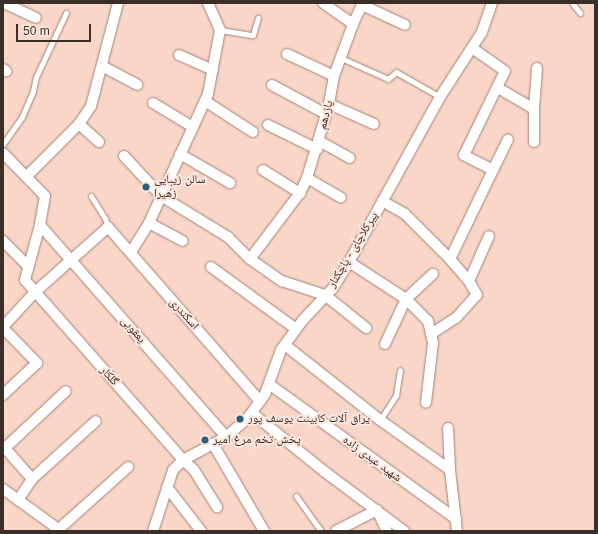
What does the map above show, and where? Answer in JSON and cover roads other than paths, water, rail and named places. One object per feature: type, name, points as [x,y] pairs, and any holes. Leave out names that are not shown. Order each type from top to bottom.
[{"type":"street","points":[[4,3],[36,18]]},
{"type":"street","points":[[3,153],[26,176],[79,124],[90,106],[118,3]]},
{"type":"street","points":[[131,252],[149,223],[208,94],[220,30],[208,3]]},
{"type":"street","points":[[323,3],[353,24]]},
{"type":"street","name":"پیرکلاچای - پاچکنار","points":[[153,531],[172,470],[183,460],[226,437],[247,419],[260,401],[269,384],[281,350],[296,329],[332,288],[349,262],[440,97],[482,32],[492,3]]},
{"type":"street","name":"یازدهم","points":[[250,259],[300,193],[308,178],[329,104],[334,76],[353,24],[362,5],[406,25]]},
{"type":"street","points":[[472,48],[505,71],[464,155],[493,170]]},
{"type":"street","points":[[287,54],[334,76]]},
{"type":"street","points":[[179,55],[213,70]]},
{"type":"street","points":[[102,66],[137,85]]},
{"type":"street","points":[[534,142],[534,109],[537,68]]},
{"type":"street","points":[[272,85],[326,114]]},
{"type":"street","points":[[498,88],[534,109]]},
{"type":"street","points":[[205,101],[253,132]]},
{"type":"street","points":[[153,103],[193,127]]},
{"type":"street","points":[[329,104],[374,124]]},
{"type":"street","points":[[79,124],[99,142]]},
{"type":"street","points":[[268,125],[350,158]]},
{"type":"street","points":[[450,259],[508,139]]},
{"type":"street","points":[[180,154],[230,183]]},
{"type":"street","points":[[124,156],[161,196],[228,237],[250,259],[282,281],[325,295],[366,328]]},
{"type":"street","points":[[263,170],[300,193]]},
{"type":"street","name":"گلکار","points":[[26,176],[45,196],[40,225],[25,280],[34,293],[183,460],[194,470],[217,506]]},
{"type":"street","points":[[308,178],[342,198]]},
{"type":"street","points":[[382,202],[405,214],[450,259],[469,281],[477,295],[456,318],[431,334]]},
{"type":"street","points":[[149,223],[182,241]]},
{"type":"street","name":"یعقوبی","points":[[40,225],[72,259],[226,437]]},
{"type":"street","points":[[4,393],[36,363],[3,328],[34,293],[108,226]]},
{"type":"street","name":"اسکندری","points":[[108,226],[260,401]]},
{"type":"street","points":[[469,281],[489,236]]},
{"type":"street","points":[[3,241],[28,266]]},
{"type":"street","points":[[349,262],[406,299],[428,321],[433,343],[432,366],[426,403]]},
{"type":"street","points":[[211,267],[296,329]]},
{"type":"street","points":[[385,344],[406,299],[433,274]]},
{"type":"street","points":[[285,345],[380,420],[450,470]]},
{"type":"street","name":"شهید عبدی زاده","points":[[269,384],[456,519]]},
{"type":"street","points":[[32,479],[5,448],[66,391]]},
{"type":"street","points":[[252,413],[404,531]]},
{"type":"street","points":[[18,500],[32,479],[96,421]]},
{"type":"street","points":[[448,428],[450,470],[457,531]]},
{"type":"street","points":[[213,444],[264,531]]},
{"type":"street","points":[[3,489],[60,530],[128,467]]},
{"type":"street","points":[[166,487],[201,531]]},
{"type":"street","points":[[340,530],[377,510]]},
{"type":"street","points":[[377,510],[387,531]]},
{"type":"lane","points":[[572,3],[580,13]]},
{"type":"lane","points":[[3,144],[22,116],[33,91],[36,77],[66,13]]},
{"type":"lane","points":[[220,30],[253,35],[258,18]]},
{"type":"lane","points":[[341,58],[388,79],[396,72],[440,97]]},
{"type":"lane","points":[[91,196],[105,218],[108,226]]},
{"type":"lane","points":[[380,420],[396,395],[400,370]]},
{"type":"lane","points":[[296,496],[321,531]]},
{"type":"place","name":"سالن زیبایی زهیرا","points":[[146,187]]},
{"type":"place","name":"یراق آلات کابینت یوسف پور","points":[[240,419]]},
{"type":"place","name":"پخش تخم مرغ امیر","points":[[205,440]]}]
